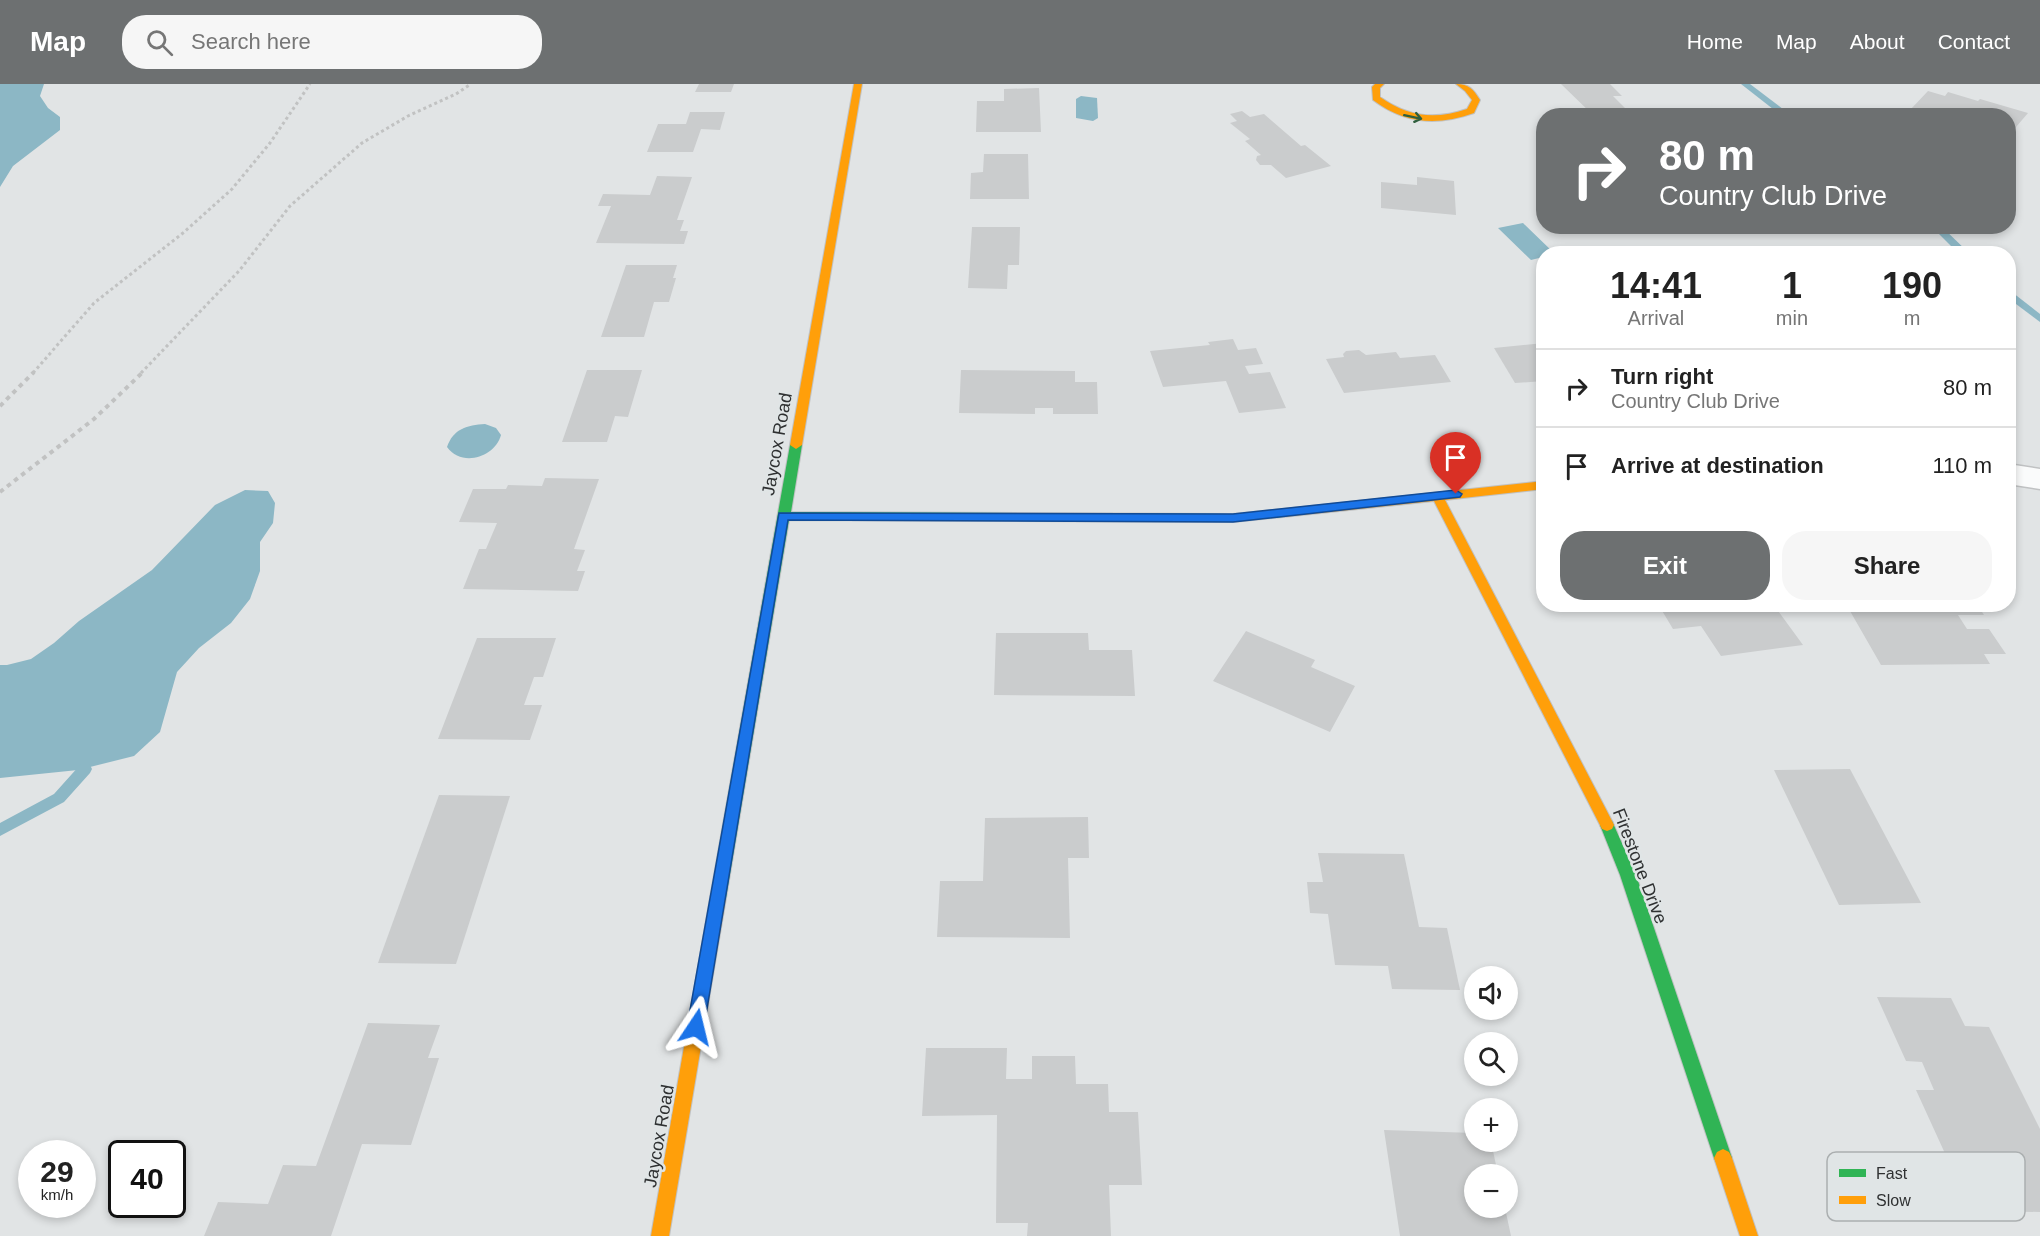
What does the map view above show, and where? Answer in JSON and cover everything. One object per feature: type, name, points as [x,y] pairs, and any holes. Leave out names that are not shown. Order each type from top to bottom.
[{"type":"street","name":"Jaycox Road","points":[[660,1236],[858,84]]},
{"type":"street","points":[[1380,84],[1376,87],[1377,98],[1388,109],[1408,118],[1433,121],[1456,118],[1471,111],[1476,100],[1468,89],[1460,84]]},
{"type":"street","points":[[2016,475],[2040,479]]},
{"type":"street","points":[[783,516],[1233,518],[1536,486]]},
{"type":"street","name":"Firestone Drive","points":[[1437,496],[1612,835],[1628,875],[1749,1236]]},
{"type":"path","points":[[0,406],[33,373],[94,303],[183,233],[232,189],[270,143],[310,84]]},
{"type":"path","points":[[0,492],[94,419],[156,359],[239,271],[290,206],[362,143],[408,116],[456,94],[471,84]]},
{"type":"water","points":[[0,84],[44,84],[40,96],[48,108],[60,117],[60,130],[13,166],[0,187]]},
{"type":"water","points":[[1081,96],[1097,98],[1098,118],[1093,121],[1076,118],[1076,99]]},
{"type":"water","points":[[1523,223],[1547,246],[1536,246],[1536,259],[1531,260],[1498,228]]},
{"type":"water","points":[[485,424],[496,428],[501,435],[498,443],[485,454],[469,458],[461,457],[447,447],[457,432],[472,425]]},
{"type":"water","points":[[245,490],[268,491],[275,503],[273,523],[260,542],[260,571],[250,599],[231,623],[199,648],[177,672],[160,732],[134,756],[78,770],[0,778],[0,665],[31,659],[54,643],[79,621],[152,570],[215,505]]},
{"type":"building","points":[[699,84],[734,84],[731,92],[695,92]]},
{"type":"building","points":[[1561,84],[1610,84],[1622,96],[1613,96],[1625,108],[1586,108]]},
{"type":"building","points":[[1039,88],[1041,132],[976,132],[977,101],[1004,101],[1004,89]]},
{"type":"building","points":[[1928,91],[1945,96],[1948,92],[2011,108],[1912,108]]},
{"type":"building","points":[[2016,110],[2028,113],[2016,127]]},
{"type":"building","points":[[1242,111],[1250,117],[1264,114],[1301,146],[1305,145],[1331,166],[1286,178],[1271,165],[1260,165],[1256,160],[1257,156],[1261,155],[1245,141],[1250,139],[1230,123],[1237,121],[1230,114]]},
{"type":"building","points":[[690,112],[725,112],[720,130],[701,129],[693,152],[647,152],[658,124],[686,124]]},
{"type":"building","points":[[984,154],[1028,154],[1029,199],[970,199],[971,173],[983,172]]},
{"type":"building","points":[[657,176],[692,177],[677,220],[684,220],[680,231],[688,231],[684,244],[596,243],[611,206],[598,206],[603,194],[650,195]]},
{"type":"building","points":[[1417,177],[1454,181],[1456,215],[1381,208],[1381,182],[1417,185]]},
{"type":"building","points":[[972,227],[1020,227],[1019,265],[1008,265],[1007,289],[968,288]]},
{"type":"building","points":[[626,265],[677,265],[669,302],[654,302],[644,337],[601,337]]},
{"type":"building","points":[[1233,339],[1238,350],[1256,348],[1263,364],[1245,366],[1249,374],[1270,372],[1286,408],[1239,413],[1226,381],[1163,387],[1150,351],[1210,345],[1208,342]]},
{"type":"building","points":[[1536,344],[1536,382],[1515,383],[1494,348]]},
{"type":"building","points":[[1359,350],[1366,355],[1396,352],[1400,358],[1435,355],[1451,382],[1344,393],[1326,359],[1344,357],[1343,354],[1346,351]]},
{"type":"building","points":[[587,370],[642,370],[628,417],[615,416],[607,442],[562,442]]},
{"type":"building","points":[[961,370],[1075,371],[1075,382],[1097,382],[1098,414],[1053,414],[1053,408],[1035,408],[1035,414],[959,413]]},
{"type":"building","points":[[545,478],[599,479],[574,549],[585,550],[577,571],[585,571],[578,591],[463,589],[479,549],[486,549],[497,523],[459,522],[473,489],[506,489],[508,485],[542,486]]},
{"type":"building","points":[[1663,612],[1779,612],[1803,645],[1721,656],[1701,626],[1673,629]]},
{"type":"building","points":[[1851,612],[1982,612],[1984,615],[1958,615],[1967,629],[1989,629],[2006,654],[1984,654],[1990,664],[1881,665]]},
{"type":"building","points":[[1246,631],[1315,660],[1311,667],[1355,686],[1330,732],[1213,681]]},
{"type":"building","points":[[996,633],[1088,633],[1089,650],[1132,650],[1135,696],[994,695]]},
{"type":"building","points":[[477,638],[556,638],[543,677],[534,677],[524,705],[542,705],[530,740],[438,739]]},
{"type":"building","points":[[1850,769],[1921,903],[1839,905],[1774,770]]},
{"type":"building","points":[[439,795],[510,796],[456,964],[378,963]]},
{"type":"building","points":[[1088,817],[1089,858],[1068,858],[1070,938],[937,937],[940,881],[983,881],[985,818]]},
{"type":"building","points":[[1318,853],[1404,854],[1419,927],[1447,928],[1460,990],[1392,989],[1388,966],[1335,965],[1328,914],[1310,913],[1307,882],[1323,882]]},
{"type":"building","points":[[1877,997],[1951,998],[1965,1026],[1989,1027],[2040,1129],[2040,1212],[2025,1212],[2025,1152],[1944,1152],[1916,1090],[1934,1090],[1922,1062],[1906,1061]]},
{"type":"building","points":[[368,1023],[440,1025],[428,1058],[439,1058],[411,1145],[362,1144],[331,1236],[204,1236],[218,1202],[268,1204],[283,1165],[316,1166]]},
{"type":"building","points":[[926,1048],[1007,1048],[1006,1079],[1032,1079],[1032,1056],[1075,1056],[1076,1084],[1108,1084],[1109,1112],[1138,1112],[1142,1185],[1109,1185],[1111,1236],[1027,1236],[1028,1223],[996,1223],[997,1115],[922,1116]]},
{"type":"building","points":[[1384,1130],[1464,1133],[1464,1152],[1493,1152],[1496,1164],[1464,1164],[1464,1218],[1507,1218],[1511,1236],[1400,1236]]},
{"type":"waterway","points":[[1745,84],[1777,108]]},
{"type":"waterway","points":[[1944,234],[1956,246]]},
{"type":"waterway","points":[[2016,299],[2040,319]]},
{"type":"waterway","points":[[0,830],[59,798],[85,769]]},
{"type":"traffic: fast","points":[[718,898],[796,445]]},
{"type":"traffic: fast","points":[[783,516],[1233,518],[1283,513]]},
{"type":"traffic: fast","points":[[1607,825],[1628,875],[1723,1158]]},
{"type":"traffic: slow","points":[[796,445],[858,84]]},
{"type":"traffic: slow","points":[[1380,84],[1376,87],[1376,98],[1398,112],[1421,119],[1445,118],[1471,111],[1476,100],[1468,89],[1460,84]]},
{"type":"traffic: slow","points":[[1283,513],[1536,486]]},
{"type":"traffic: slow","points":[[1437,496],[1607,825]]},
{"type":"traffic: slow","points":[[660,1236],[718,898]]},
{"type":"traffic: slow","points":[[1723,1158],[1749,1236]]},
{"type":"route","points":[[696,1027],[783,516],[1233,518],[1456,494]]}]
